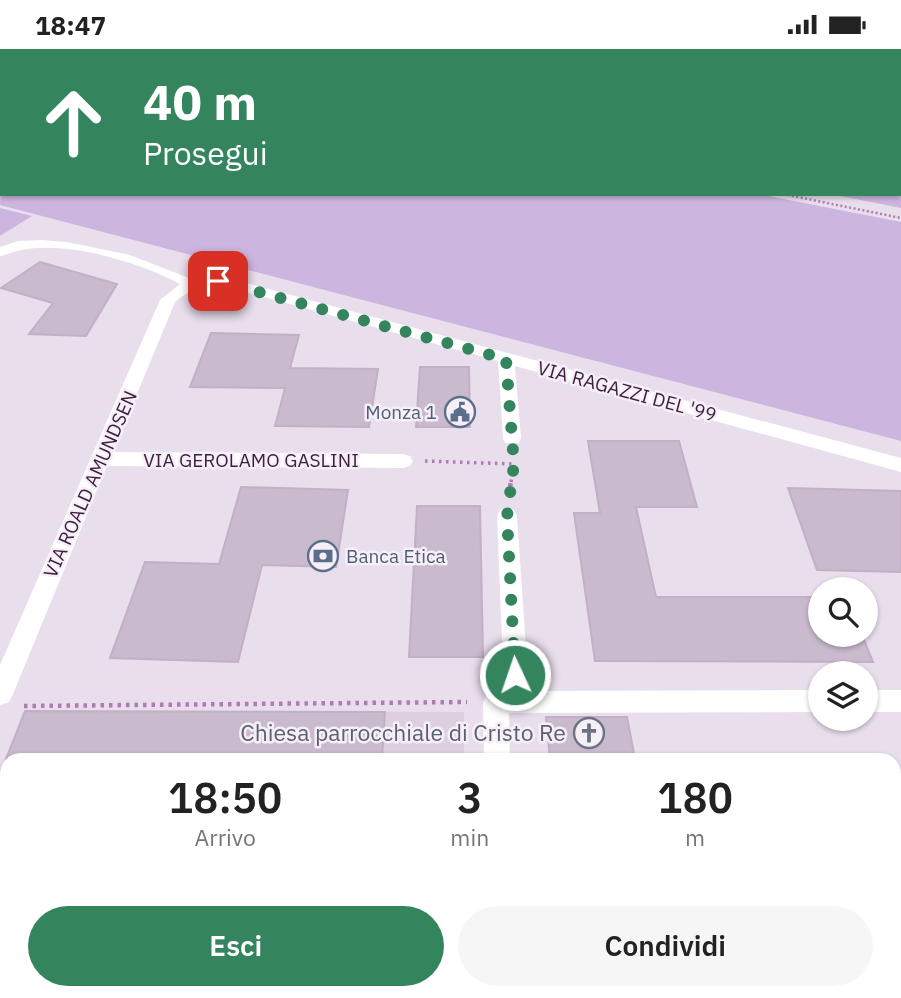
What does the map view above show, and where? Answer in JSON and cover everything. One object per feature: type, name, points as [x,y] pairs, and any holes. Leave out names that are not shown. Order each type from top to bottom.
[{"type":"street","points":[[0,252],[38,242],[61,244],[170,271],[191,283]]},
{"type":"street","name":"VIA RAGAZZI DEL '99","points":[[191,283],[218,281],[901,464]]},
{"type":"street","name":"VIA ROALD AMUNDSEN","points":[[4,691],[168,300],[191,283]]},
{"type":"street","points":[[506,359],[512,438]]},
{"type":"street","name":"VIA GEROLAMO GASLINI","points":[[100,460],[403,461]]},
{"type":"street","points":[[498,753],[506,702],[507,516]]},
{"type":"street","points":[[506,702],[808,701]]},
{"type":"street","points":[[878,701],[901,701]]},
{"type":"path","points":[[793,196],[901,218]]},
{"type":"path","points":[[507,516],[514,464],[512,438]]},
{"type":"path","points":[[403,461],[514,464]]},
{"type":"path","points":[[4,691],[506,702]]},
{"type":"shaded area","points":[[0,196],[768,196],[901,222],[901,441],[0,205]]},
{"type":"shaded area","points":[[840,196],[901,196],[901,208]]},
{"type":"shaded area","points":[[0,208],[32,216],[0,236]]},
{"type":"shaded area","points":[[25,711],[464,712],[464,753],[8,753]]},
{"type":"building","points":[[40,262],[117,284],[86,336],[29,334],[53,303],[1,288]]},
{"type":"building","points":[[211,333],[299,335],[290,368],[378,369],[369,427],[275,426],[285,388],[190,387]]},
{"type":"building","points":[[420,367],[469,367],[470,427],[416,427]]},
{"type":"building","points":[[588,441],[679,441],[697,507],[636,507],[656,597],[808,597],[808,647],[867,647],[873,661],[595,661],[574,513],[600,513]]},
{"type":"building","points":[[241,487],[348,490],[336,567],[262,565],[238,662],[110,658],[145,562],[219,564]]},
{"type":"building","points":[[788,488],[901,491],[901,572],[817,570]]},
{"type":"building","points":[[417,506],[480,506],[483,657],[409,657]]},
{"type":"building","points":[[25,711],[385,712],[382,753],[8,753]]},
{"type":"building","name":"Chiesa parrocchiale di Cristo Re","points":[[546,717],[627,717],[634,753],[549,753]]},
{"type":"place","name":"Monza 1","points":[[460,412]]},
{"type":"place","name":"Banca Etica","points":[[323,556]]},
{"type":"place","name":"Chiesa parrocchiale di Cristo Re","points":[[589,733]]},
{"type":"route","points":[[218,281],[506,359],[514,464],[507,516],[515,675]]}]
